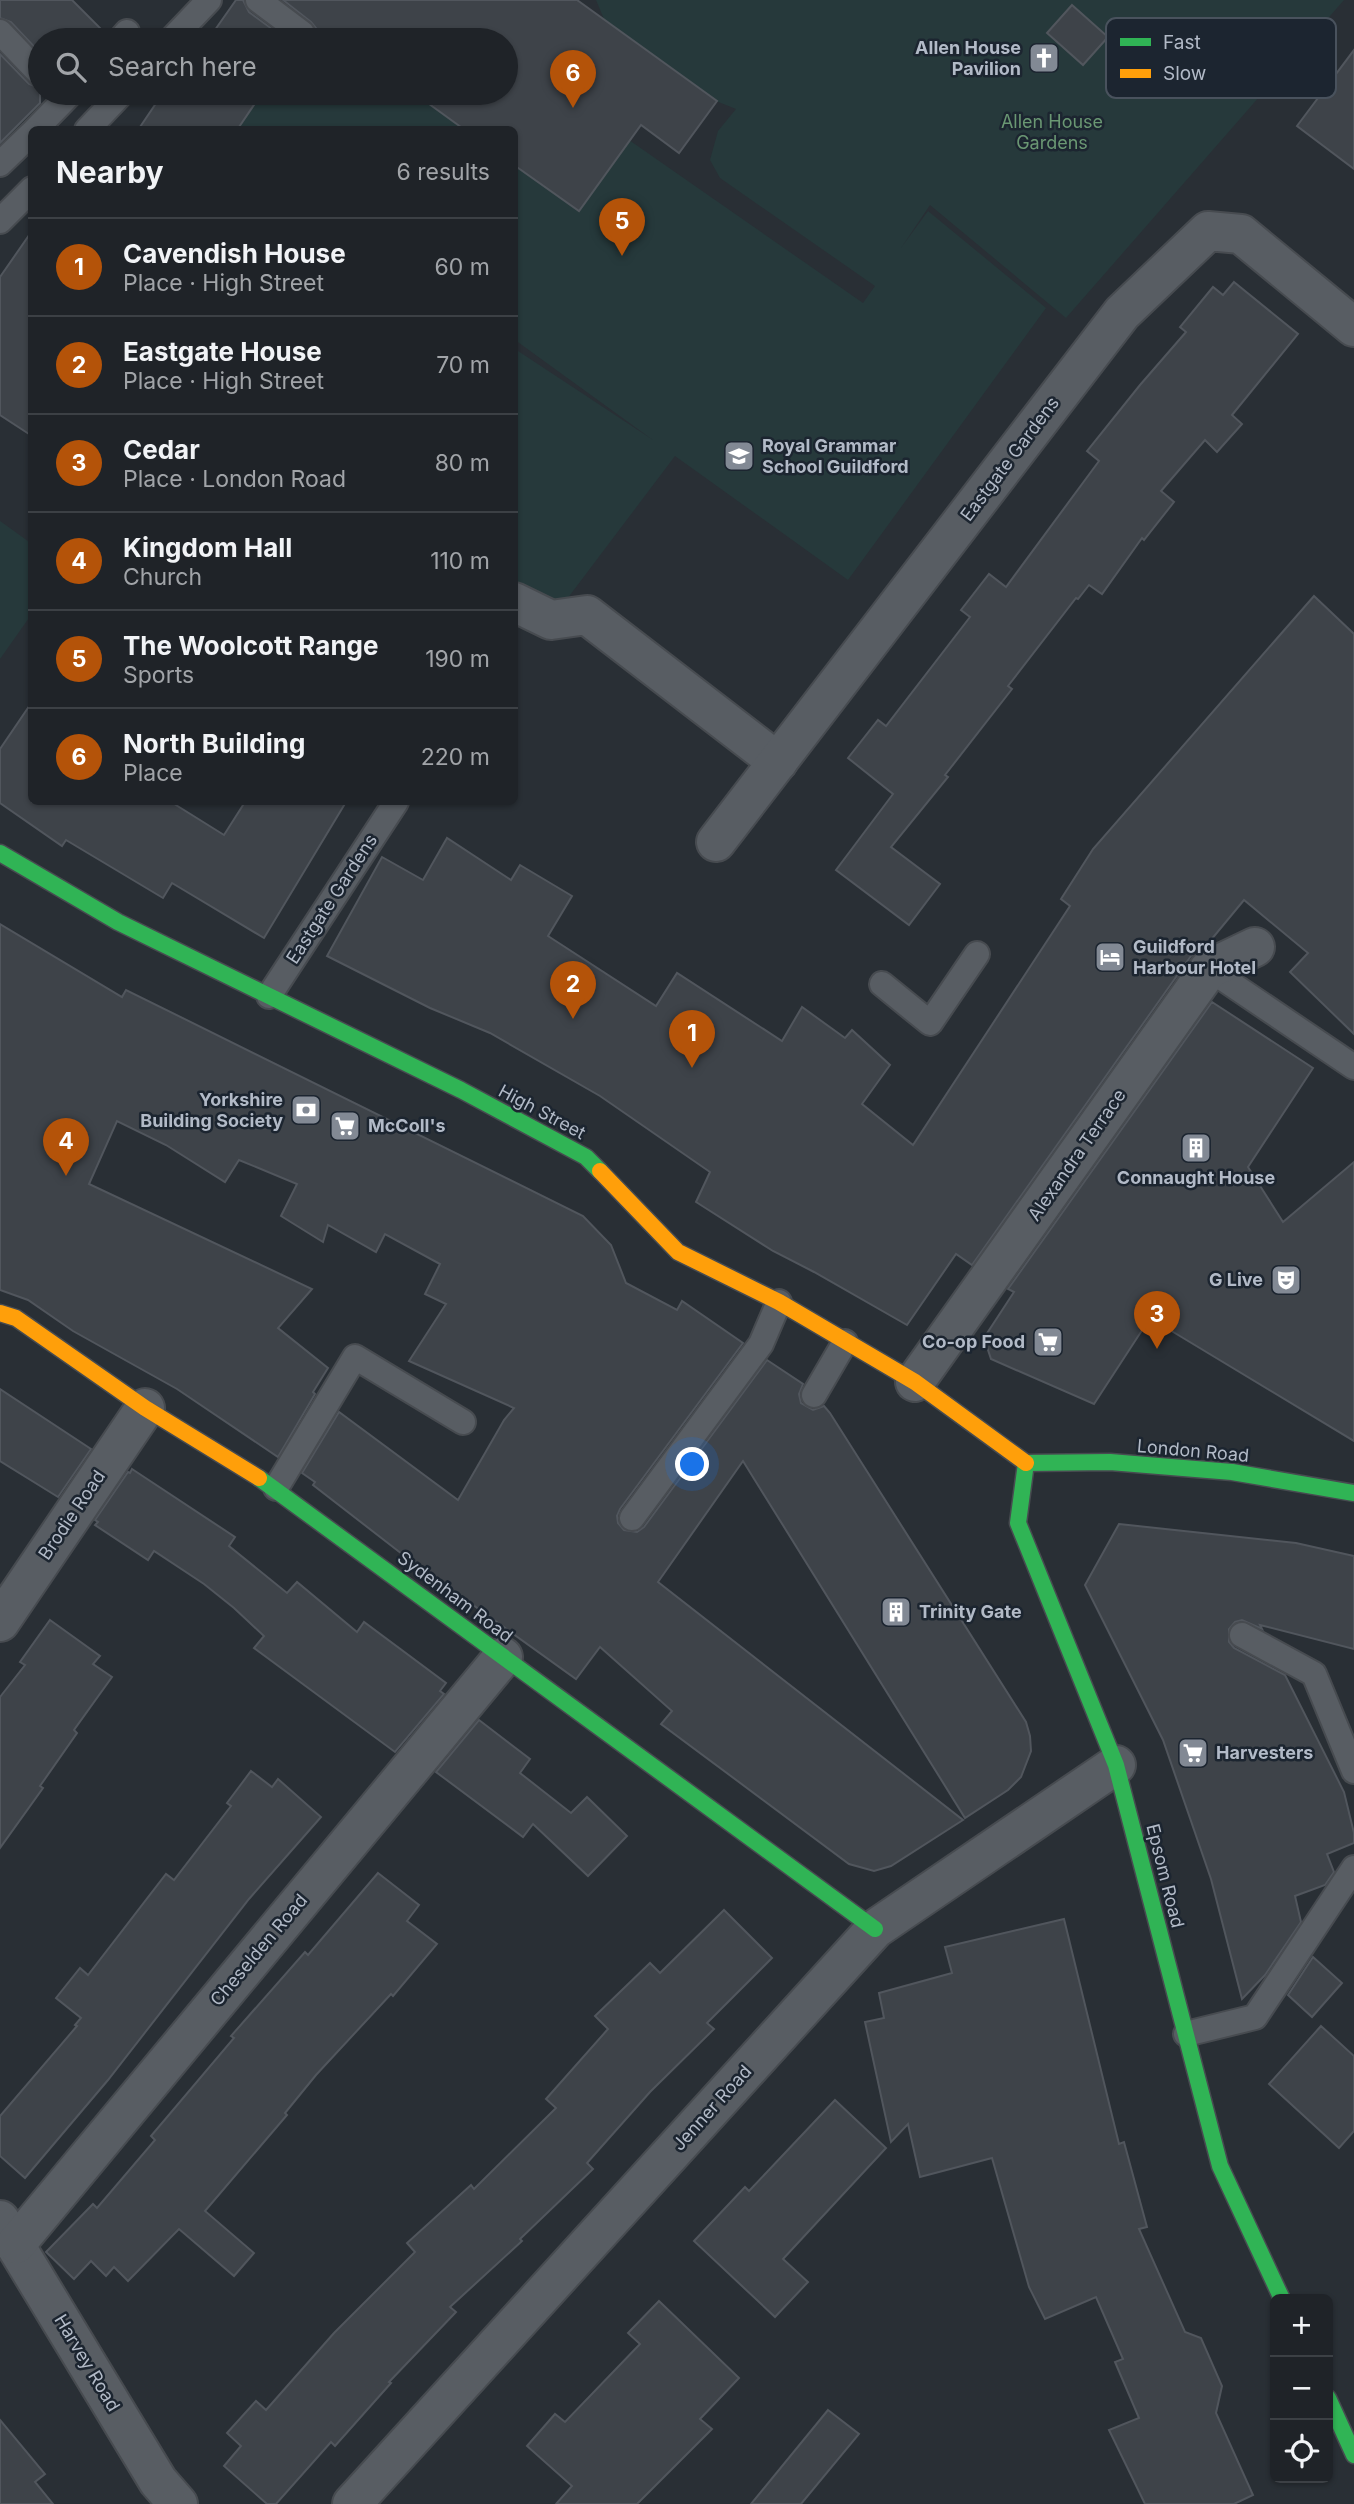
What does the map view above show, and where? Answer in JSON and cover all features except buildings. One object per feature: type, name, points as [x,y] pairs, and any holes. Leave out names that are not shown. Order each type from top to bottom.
[{"type":"main road","name":"High Street","points":[[0,853],[117,922],[461,1090],[586,1157],[678,1252],[779,1302],[915,1382],[1026,1463]]},
{"type":"main road","name":"Sydenham Road","points":[[0,1313],[16,1318],[145,1408],[276,1488],[875,1928]]},
{"type":"main road","name":"London Road","points":[[1026,1463],[1110,1462],[1232,1472],[1354,1493]]},
{"type":"main road","name":"Epsom Road","points":[[1026,1463],[1018,1523],[1116,1765],[1220,2166],[1280,2294]]},
{"type":"main road","points":[[1333,2409],[1354,2455]]},
{"type":"street","name":"Eastgate Gardens","points":[[716,842],[1122,313],[1208,231],[1241,234],[1354,327]]},
{"type":"street","points":[[518,604],[551,620],[587,615],[778,762]]},
{"type":"street","name":"Alexandra Terrace","points":[[915,1382],[1209,970],[1255,947]]},
{"type":"street","name":"Brodie Road","points":[[0,1622],[145,1408]]},
{"type":"street","name":"Cheselden Road","points":[[8,2232],[503,1657]]},
{"type":"street","name":"Jenner Road","points":[[352,2504],[875,1928],[1116,1765]]},
{"type":"street","name":"Harvey Road","points":[[8,2232],[160,2496]]},
{"type":"lane","points":[[182,28],[209,0]]},
{"type":"lane","points":[[258,0],[295,28]]},
{"type":"lane","points":[[0,32],[28,61]]},
{"type":"lane","points":[[37,126],[56,105]]},
{"type":"lane","points":[[91,126],[111,105]]},
{"type":"lane","points":[[0,164],[28,136]]},
{"type":"lane","points":[[0,222],[28,193]]},
{"type":"lane","name":"Eastgate Gardens","points":[[269,996],[394,805]]},
{"type":"lane","points":[[882,984],[930,1023],[977,954]]},
{"type":"lane","points":[[1209,970],[1354,1068]]},
{"type":"lane","points":[[632,1518],[761,1344],[779,1302]]},
{"type":"lane","points":[[814,1395],[845,1342]]},
{"type":"lane","points":[[276,1488],[355,1357],[463,1422]]},
{"type":"lane","points":[[1242,1635],[1314,1674],[1354,1771]]},
{"type":"lane","points":[[1186,2034],[1255,2017],[1354,1868]]},
{"type":"green space","name":"Allen House Gardens","points":[[596,0],[1344,0],[1328,18],[1106,18],[1106,98],[1258,98],[1066,318],[930,205],[901,248],[928,211],[1046,308],[848,580],[675,456],[558,611],[518,586],[518,351],[653,440],[518,342],[518,164],[629,140],[863,303],[875,286],[720,178],[710,160],[718,131],[736,109],[716,101],[604,19]]},
{"type":"green space","points":[[254,105],[431,105],[461,126],[240,126]]},
{"type":"green space","points":[[0,521],[28,541],[28,619],[0,659]]},
{"type":"traffic: fast","points":[[0,853],[118,922],[461,1090],[586,1157],[600,1171]]},
{"type":"traffic: fast","points":[[1026,1463],[1110,1462],[1232,1472],[1354,1493]]},
{"type":"traffic: fast","points":[[1026,1463],[1018,1523],[1116,1765],[1220,2166],[1280,2294]]},
{"type":"traffic: fast","points":[[259,1478],[875,1929]]},
{"type":"traffic: fast","points":[[1333,2409],[1354,2455]]},
{"type":"traffic: slow","points":[[600,1171],[678,1252],[779,1302],[915,1382],[1026,1463]]},
{"type":"traffic: slow","points":[[0,1313],[16,1318],[145,1408],[259,1478]]},
{"type":"place","name":"Allen House Pavilion","points":[[1044,58]]},
{"type":"place","name":"North Building","points":[[573,108]]},
{"type":"place","name":"The Woolcott Range","points":[[622,256]]},
{"type":"place","name":"Royal Grammar School Guildford","points":[[739,456]]},
{"type":"place","name":"Guildford Harbour Hotel","points":[[1110,957]]},
{"type":"place","name":"Eastgate House","points":[[573,1019]]},
{"type":"place","name":"Cavendish House","points":[[692,1068]]},
{"type":"place","name":"Yorkshire Building Society","points":[[306,1110]]},
{"type":"place","name":"McColl's","points":[[345,1126]]},
{"type":"place","name":"Connaught House","points":[[1196,1148]]},
{"type":"place","name":"Kingdom Hall","points":[[66,1176]]},
{"type":"place","name":"G Live","points":[[1286,1280]]},
{"type":"place","name":"Co-op Food","points":[[1048,1342]]},
{"type":"place","name":"Cedar","points":[[1157,1349]]},
{"type":"place","name":"Trinity Gate","points":[[896,1612]]},
{"type":"place","name":"Harvesters","points":[[1193,1753]]}]
